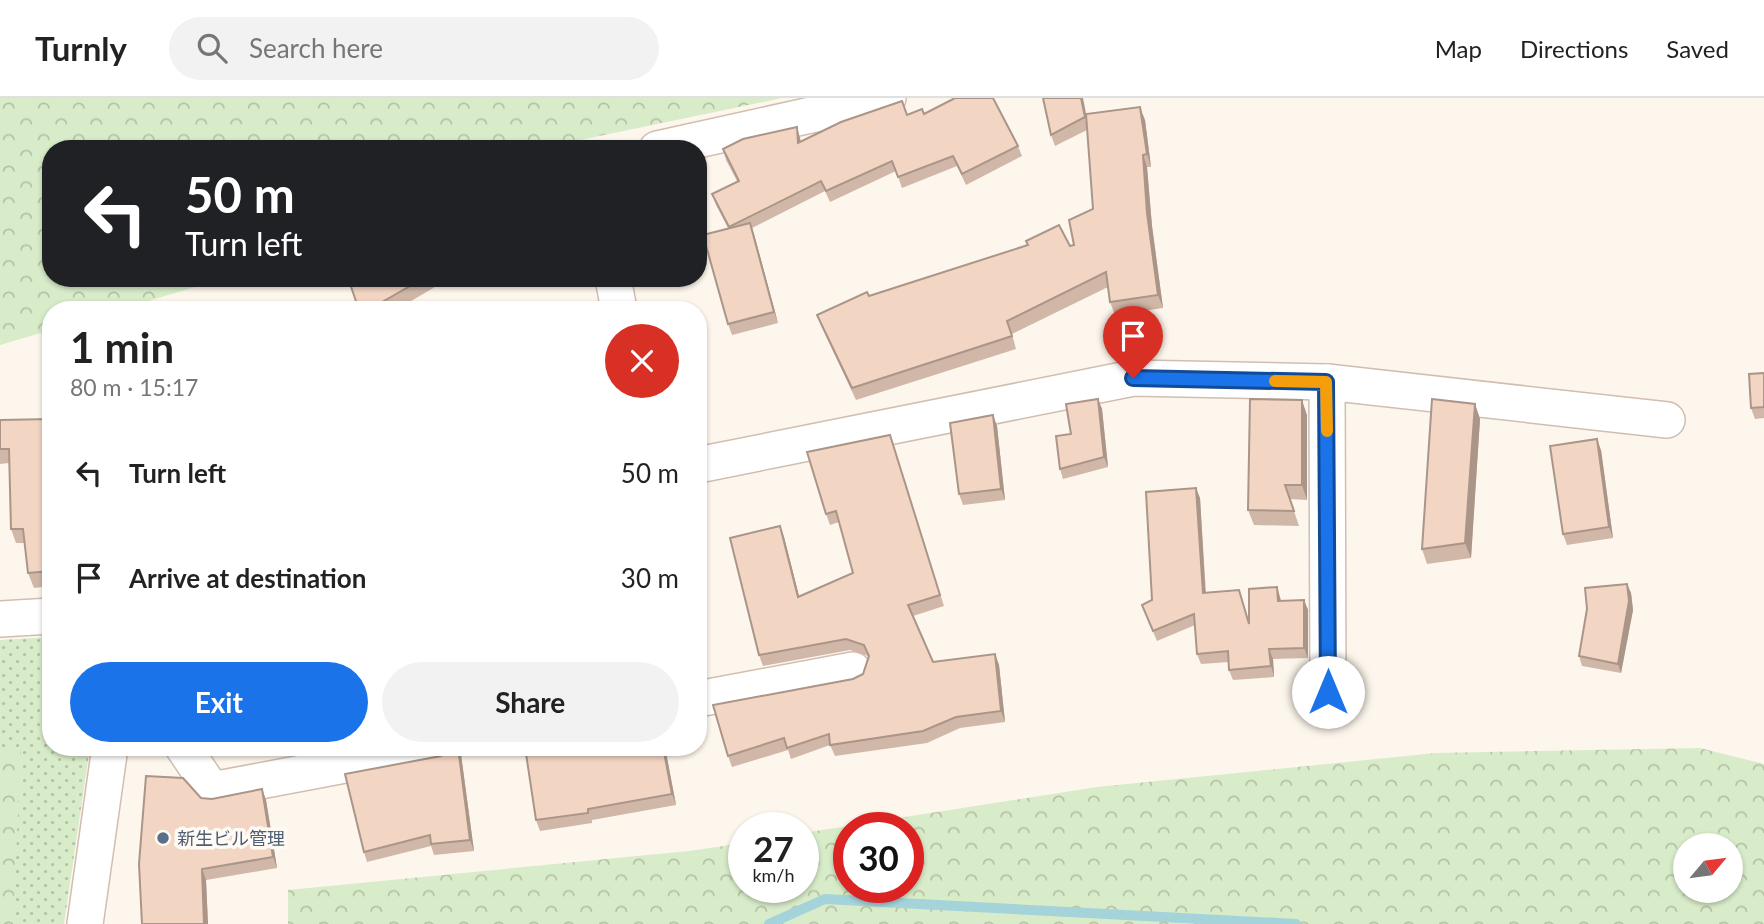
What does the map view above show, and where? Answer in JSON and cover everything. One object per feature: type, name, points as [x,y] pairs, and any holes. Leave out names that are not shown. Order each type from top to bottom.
[{"type":"street","points":[[698,140],[888,98]]},
{"type":"street","points":[[707,463],[1133,378],[1326,382],[1667,420]]},
{"type":"street","points":[[1326,382],[1328,692]]},
{"type":"street","points":[[0,619],[42,617]]},
{"type":"street","points":[[707,697],[853,670]]},
{"type":"street","points":[[85,924],[109,756]]},
{"type":"street","points":[[189,756],[212,790],[392,756]]},
{"type":"green space","points":[[0,98],[782,98],[580,140],[42,140],[42,287],[195,287],[148,301],[42,301],[42,333],[0,345]]},
{"type":"green space","points":[[42,638],[42,756],[89,756],[64,924],[0,924],[0,640]]},
{"type":"green space","points":[[21,748],[13,924],[0,924],[0,750]]},
{"type":"green space","points":[[1700,748],[1764,764],[1764,924],[288,924],[288,890],[728,845],[728,903],[819,903],[819,830],[833,828],[833,903],[924,903],[924,814],[1097,787],[1436,753]]},
{"type":"building","points":[[955,98],[993,98],[1018,146],[962,174],[953,156],[898,177],[892,161],[826,191],[821,181],[729,227],[712,194],[739,181],[723,149],[743,139],[797,127],[798,143],[841,122],[902,101],[907,115],[922,109],[924,114]]},
{"type":"building","points":[[1043,98],[1081,98],[1085,117],[1051,135]]},
{"type":"building","points":[[1140,107],[1147,154],[1143,155],[1147,213],[1158,295],[1110,302],[1106,272],[1007,321],[1012,336],[852,388],[817,315],[867,292],[869,296],[1028,245],[1026,241],[1059,225],[1070,246],[1074,245],[1069,220],[1093,209],[1086,114]]},
{"type":"building","points":[[750,223],[774,312],[728,324],[707,249],[707,234]]},
{"type":"building","points":[[351,287],[408,287],[384,301],[356,301]]},
{"type":"building","points":[[1764,373],[1764,407],[1751,408],[1749,374]]},
{"type":"building","points":[[1098,399],[1104,457],[1060,469],[1056,436],[1071,434],[1066,404]]},
{"type":"building","points":[[1250,399],[1302,400],[1302,485],[1285,485],[1294,511],[1248,510]]},
{"type":"building","points":[[1432,399],[1475,404],[1465,543],[1422,549]]},
{"type":"building","points":[[993,415],[1001,489],[959,494],[950,423]]},
{"type":"building","points":[[42,419],[42,572],[28,573],[23,529],[11,529],[9,449],[0,449],[0,420]]},
{"type":"building","points":[[890,435],[940,595],[908,605],[933,662],[995,654],[1001,711],[956,717],[923,731],[830,745],[829,734],[787,748],[784,738],[728,756],[713,705],[853,679],[863,674],[869,656],[864,645],[846,639],[759,655],[730,538],[780,526],[798,597],[853,573],[836,511],[826,514],[807,452]]},
{"type":"building","points":[[1597,439],[1609,527],[1563,534],[1550,446]]},
{"type":"building","points":[[1196,488],[1203,593],[1239,590],[1249,624],[1249,589],[1277,587],[1278,601],[1304,600],[1304,648],[1269,649],[1271,666],[1229,670],[1228,651],[1197,654],[1194,614],[1153,631],[1142,605],[1152,600],[1146,492]]},
{"type":"building","points":[[1627,584],[1629,601],[1618,664],[1579,656],[1587,609],[1585,588]]},
{"type":"building","points":[[441,756],[459,756],[470,840],[431,844],[430,835],[364,852],[345,774]]},
{"type":"building","points":[[526,756],[665,756],[672,794],[588,809],[588,813],[536,820]]},
{"type":"building","points":[[146,776],[183,778],[201,798],[212,799],[262,789],[273,857],[202,869],[204,924],[142,924],[139,864]]},
{"type":"waterway","points":[[769,924],[825,899],[1296,924]]},
{"type":"slow traffic","points":[[1275,381],[1326,382],[1327,431]]},
{"type":"place","name":"新生ビル管理","points":[[163,838]]},
{"type":"route","points":[[1133,378],[1326,382],[1328,692]]}]
